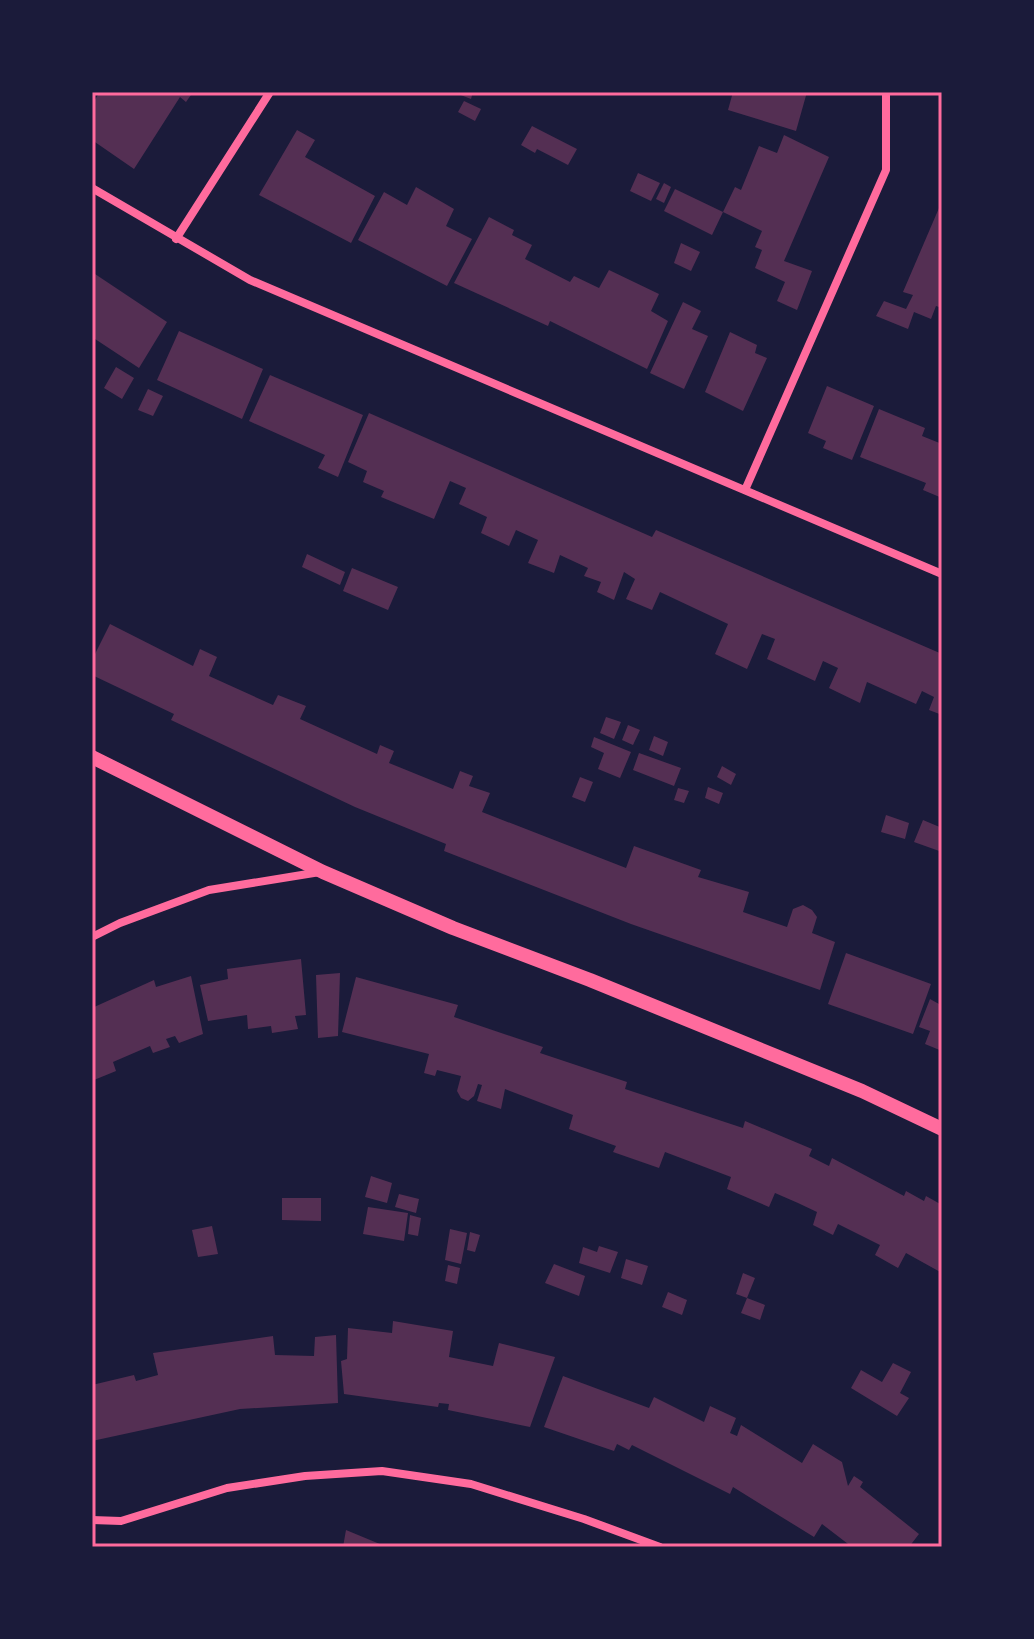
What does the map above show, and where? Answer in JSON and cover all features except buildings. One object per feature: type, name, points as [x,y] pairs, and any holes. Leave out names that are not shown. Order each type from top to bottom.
[{"type":"street","points":[[176,239],[270,92]]},
{"type":"street","points":[[745,490],[886,170],[886,92]]},
{"type":"street","points":[[92,188],[250,280],[942,574]]},
{"type":"street","points":[[92,757],[323,872],[453,928],[590,980],[862,1091],[942,1129]]},
{"type":"street","points":[[92,937],[120,923],[209,890],[323,872]]},
{"type":"street","points":[[92,1520],[121,1521],[227,1488],[305,1476],[382,1471],[471,1484],[584,1519],[660,1547]]}]
